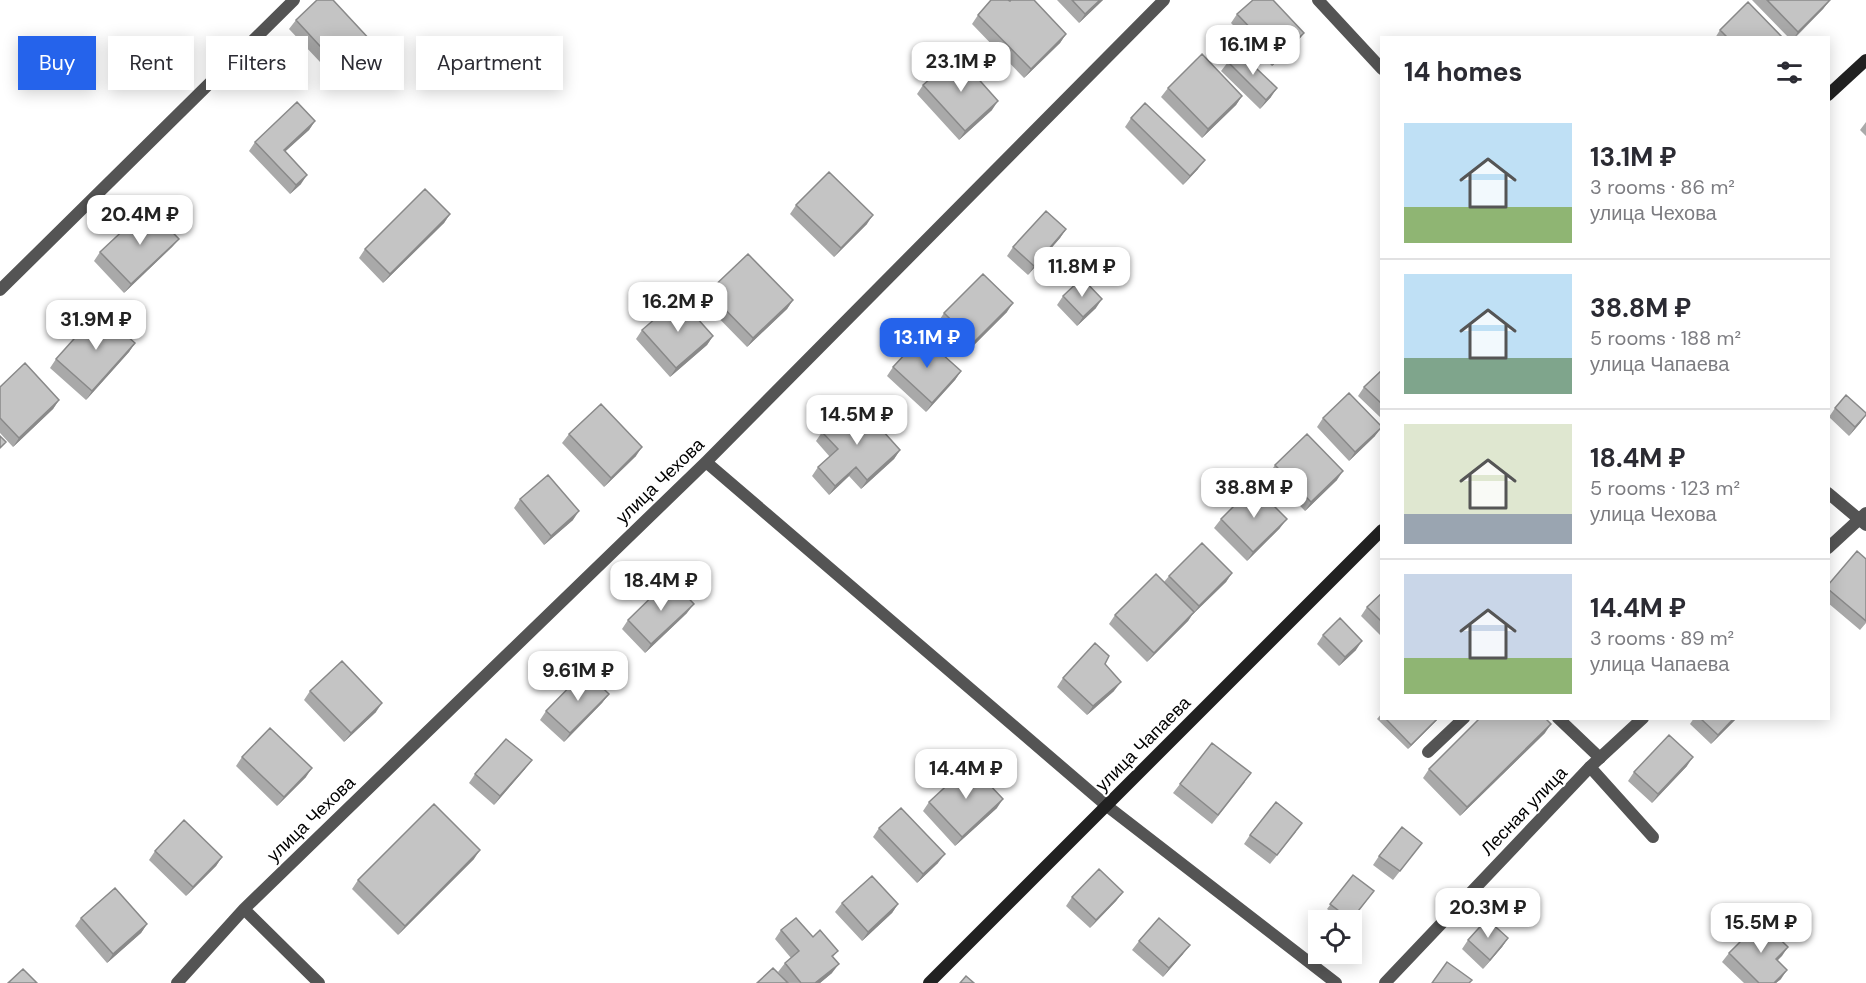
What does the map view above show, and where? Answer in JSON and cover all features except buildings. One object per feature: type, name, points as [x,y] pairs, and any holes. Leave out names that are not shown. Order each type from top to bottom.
[{"type":"street","points":[[0,290],[294,0]]},
{"type":"street","name":"улица Чехова","points":[[177,983],[244,909],[706,462],[1164,0]]},
{"type":"street","points":[[1318,0],[1380,67]]},
{"type":"street","points":[[1830,93],[1866,60]]},
{"type":"street","points":[[706,462],[1107,806],[1336,983]]},
{"type":"street","points":[[1830,494],[1864,519],[1830,546]]},
{"type":"street","name":"улица Чапаева","points":[[929,983],[1380,532]]},
{"type":"street","points":[[1428,752],[1462,720]]},
{"type":"street","points":[[1560,720],[1600,758]]},
{"type":"street","name":"Лесная улица","points":[[1385,983],[1590,767],[1641,720]]},
{"type":"street","points":[[1590,767],[1653,837]]},
{"type":"street","points":[[244,909],[319,983]]}]
